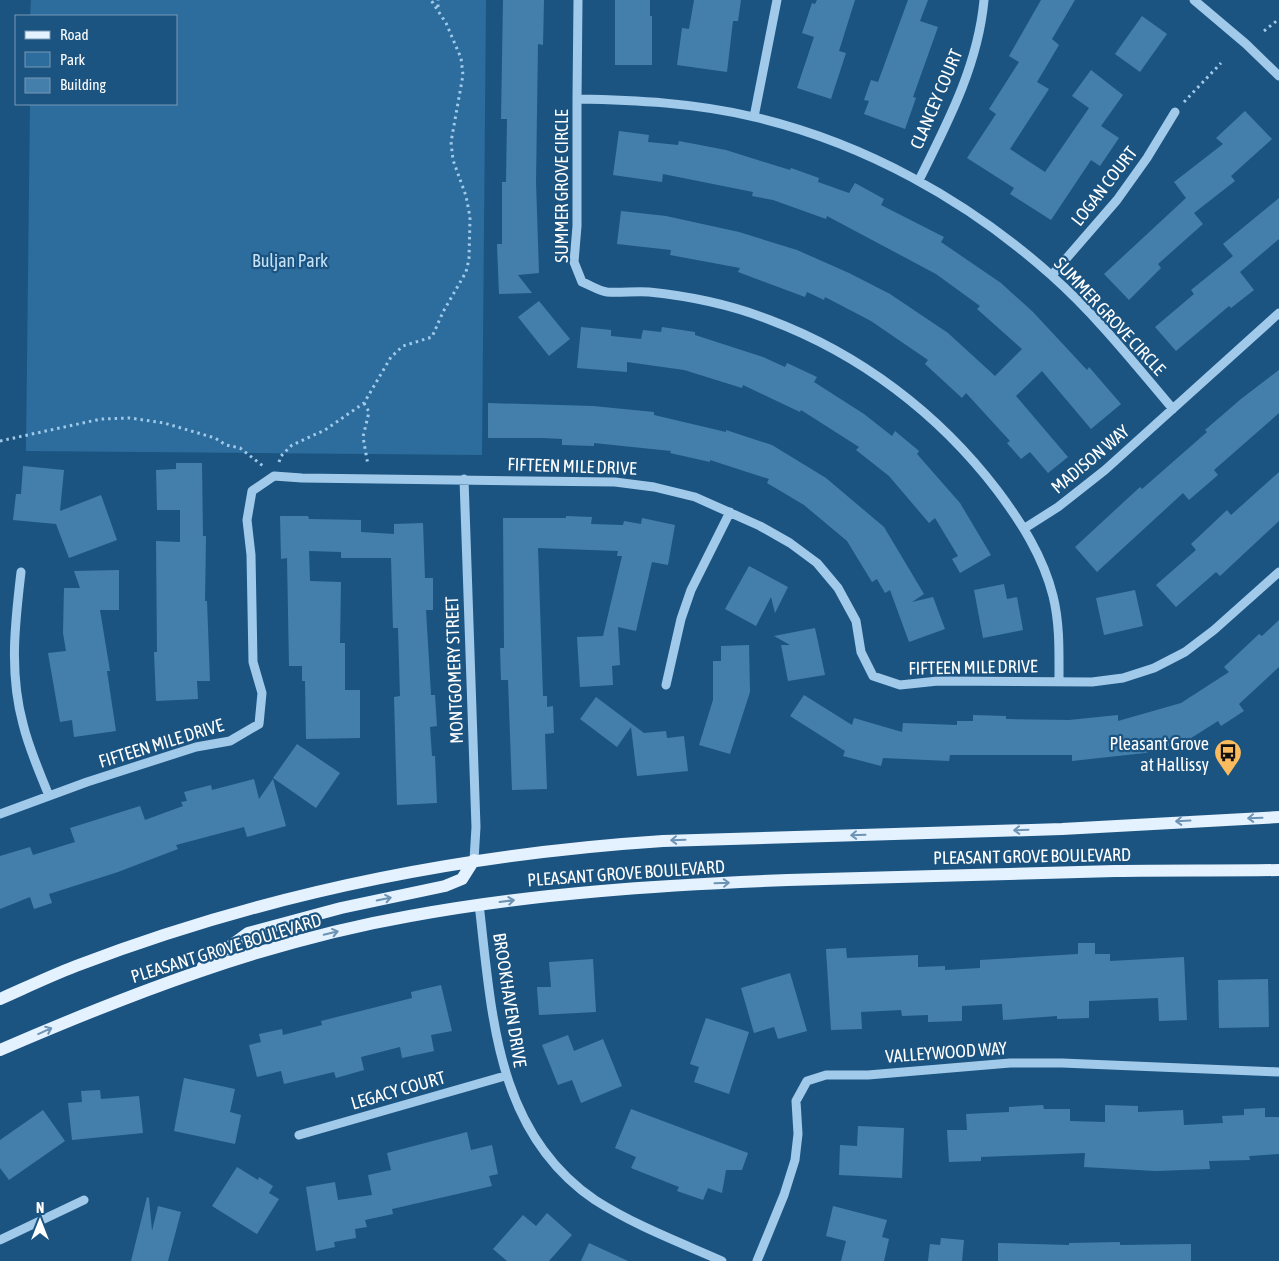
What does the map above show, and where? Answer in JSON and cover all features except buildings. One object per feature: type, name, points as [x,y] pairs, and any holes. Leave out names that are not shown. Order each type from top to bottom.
[{"type":"main road","name":"PLEASANT GROVE BOULEVARD","points":[[0,999],[76,966],[220,917],[377,877],[474,860],[663,840],[1071,828],[1279,818]]},
{"type":"main road","points":[[195,972],[248,933],[341,908],[445,886],[462,880],[474,860]]},
{"type":"main road","name":"PLEASANT GROVE BOULEVARD","points":[[0,1050],[94,1009],[195,972],[314,937],[407,916],[479,904],[565,893],[665,885],[1091,872],[1279,870]]},
{"type":"street","points":[[577,99],[578,0]]},
{"type":"street","points":[[754,117],[777,0]]},
{"type":"street","name":"CLANCEY COURT","points":[[919,180],[958,101],[982,24],[984,0]]},
{"type":"street","points":[[1194,0],[1246,44],[1279,76]]},
{"type":"street","name":"SUMMER GROVE CIRCLE","points":[[1059,682],[1059,638],[1053,595],[1025,528],[978,465],[942,426],[899,391],[842,354],[770,320],[694,298],[647,292],[606,292],[582,282],[574,262],[577,226],[577,99],[667,103],[754,117],[841,145],[919,180],[986,223],[1052,275],[1098,322],[1173,409]]},
{"type":"street","name":"LOGAN COURT","points":[[1052,275],[1117,200],[1147,158],[1175,112]]},
{"type":"street","name":"MADISON WAY","points":[[1025,528],[1058,507],[1104,470],[1279,313]]},
{"type":"street","name":"FIFTEEN MILE DRIVE","points":[[0,814],[196,747],[230,741],[259,724],[262,693],[253,662],[251,554],[247,520],[252,491],[274,476],[615,482],[654,487],[695,497],[730,512],[790,543],[817,563],[838,588],[856,621],[861,652],[873,676],[900,685],[938,681],[1092,682],[1123,678],[1162,664],[1185,652],[1214,630],[1279,572]]},
{"type":"street","name":"MONTGOMERY STREET","points":[[464,479],[476,827],[474,860]]},
{"type":"street","points":[[666,685],[681,618],[691,590],[730,512]]},
{"type":"street","points":[[21,572],[14,628],[14,663],[17,695],[23,724],[49,796]]},
{"type":"street","name":"BROOKHAVEN DRIVE","points":[[479,904],[498,1043],[506,1076],[518,1109],[534,1137],[552,1161],[595,1200],[631,1220],[722,1261]]},
{"type":"street","name":"VALLEYWOOD WAY","points":[[757,1261],[784,1195],[795,1160],[798,1134],[796,1101],[806,1081],[826,1075],[868,1075],[1010,1063],[1062,1062],[1279,1072]]},
{"type":"street","name":"LEGACY COURT","points":[[299,1135],[506,1076]]},
{"type":"street","points":[[0,1240],[84,1200]]},
{"type":"path","points":[[0,441],[101,419],[130,418],[164,423],[215,438],[226,445],[240,448],[274,476],[281,456],[292,445],[325,430],[364,403],[390,357],[404,346],[432,337],[443,312],[466,272],[469,259],[470,217],[466,196],[453,160],[452,142],[463,75],[462,66],[454,40],[438,8],[431,0]]},
{"type":"path","points":[[438,0],[438,8]]},
{"type":"path","points":[[1264,31],[1279,19]]},
{"type":"path","points":[[1175,112],[1221,63]]},
{"type":"path","points":[[364,403],[369,412],[363,437],[368,462],[368,478]]},
{"type":"green space","name":"Buljan Park","points":[[31,0],[486,0],[482,455],[26,451],[30,105],[178,105],[178,15],[30,15]]},
{"type":"place","name":"Pleasant Grove at Hallissy","points":[[1228,777]]}]
